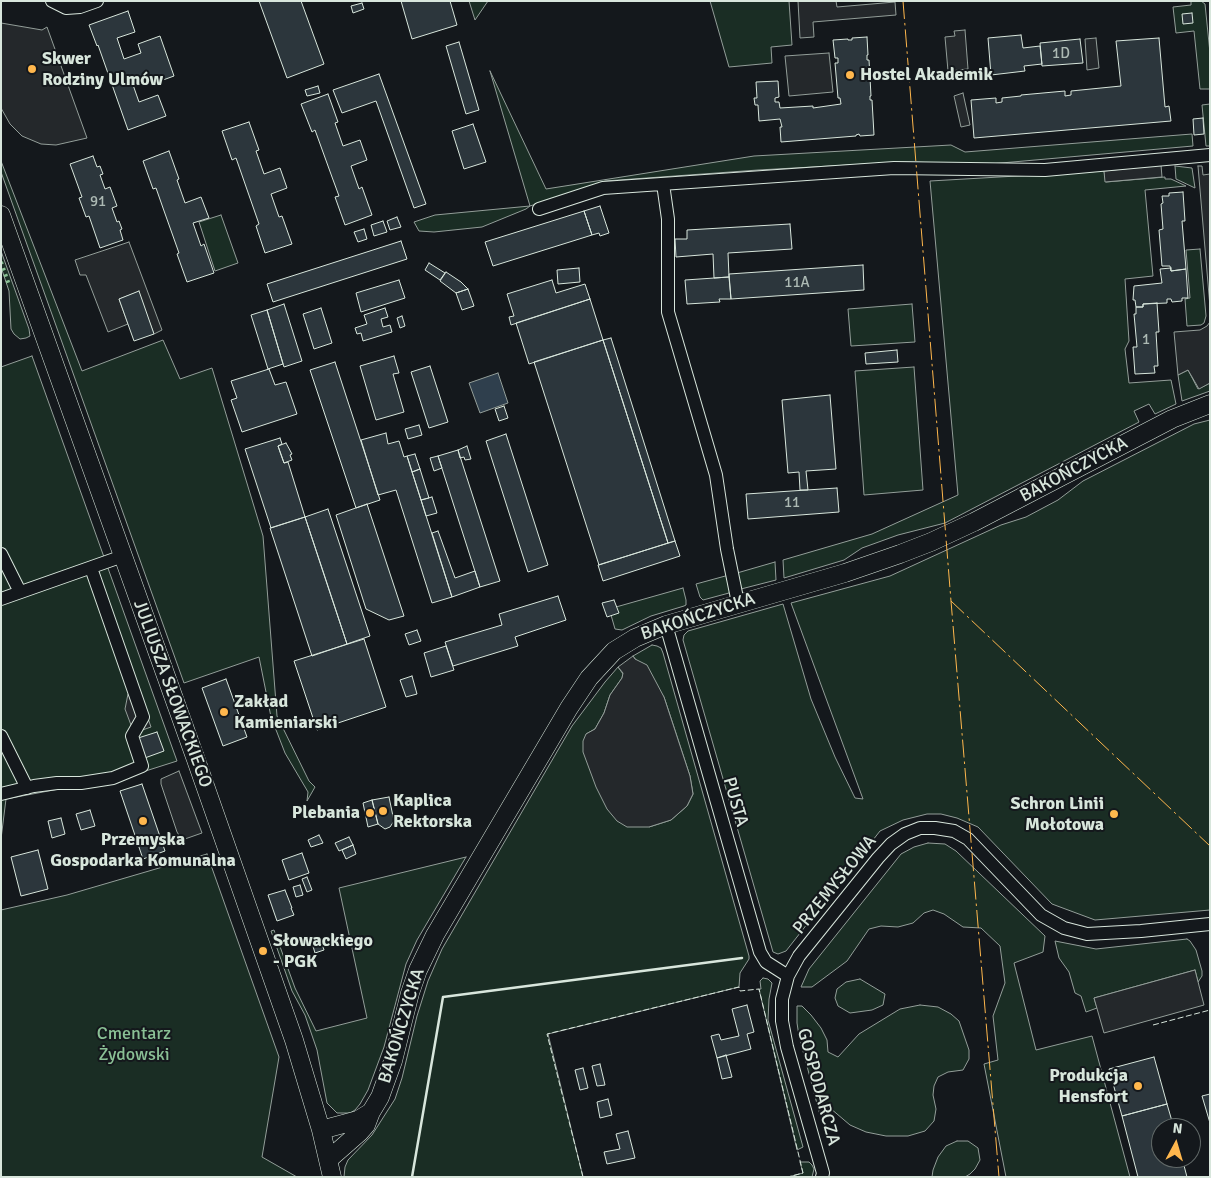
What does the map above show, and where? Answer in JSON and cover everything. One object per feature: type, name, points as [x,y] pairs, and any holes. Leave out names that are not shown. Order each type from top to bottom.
[{"type":"street","points":[[52,1],[66,8],[80,7],[97,1]]},
{"type":"street","points":[[539,209],[603,188],[894,168],[1045,170],[1210,155]]},
{"type":"street","points":[[663,184],[668,219],[668,312],[716,475],[727,549],[738,603]]},
{"type":"street","name":"JULIUSZA SŁOWACKIEGO","points":[[1,215],[291,1031],[321,1130],[330,1168]]},
{"type":"street","name":"BAKOŃCZYCKA","points":[[330,1168],[366,1125],[386,1081],[410,994],[426,951],[551,737],[589,678],[614,651],[635,638],[666,625],[872,564],[931,542],[974,522],[1172,419],[1210,404]]},
{"type":"street","points":[[1,554],[20,592]]},
{"type":"street","points":[[1,599],[123,556]]},
{"type":"street","points":[[1,794],[57,783],[81,783],[113,778],[142,766],[132,736],[143,717],[91,568]]},
{"type":"street","name":"PUSTA","points":[[666,625],[760,952],[766,962],[788,976]]},
{"type":"street","points":[[1,736],[27,788]]},
{"type":"street","name":"PRZEMYSŁOWA","points":[[788,976],[800,956],[891,844],[905,834],[920,828],[934,828],[954,832],[968,839],[1041,916],[1064,928],[1087,934],[1210,924]]},
{"type":"street","name":"GOSPODARCZA","points":[[788,976],[782,999],[782,1021],[787,1047],[823,1173],[822,1177]]},
{"type":"street","points":[[321,1130],[358,1120],[371,1112]]},
{"type":"green space","points":[[469,1],[488,1],[475,20]]},
{"type":"green space","points":[[710,1],[789,1],[792,45],[771,47],[772,63],[729,67]]},
{"type":"green space","points":[[1191,1],[1201,1],[1205,4],[1210,53],[1210,89],[1200,89],[1194,31],[1176,33],[1173,7],[1191,5]]},
{"type":"green space","points":[[490,71],[546,189],[754,156],[951,145],[965,152],[1192,134],[1193,146],[990,164],[903,162],[605,181],[530,206]]},
{"type":"green space","points":[[1210,104],[1210,146],[1206,146],[1202,105]]},
{"type":"green space","points":[[1,161],[82,371],[163,340],[180,379],[212,368],[263,536],[277,716],[309,781],[315,787],[307,801],[308,792],[285,753],[271,717],[259,657],[184,683],[1,172]]},
{"type":"green space","points":[[1175,166],[1192,168],[1195,188],[1176,179]]},
{"type":"green space","points":[[1104,171],[1106,182],[1165,177],[1165,179],[1171,179],[1186,186],[1145,190],[1153,276],[1125,279],[1129,341],[1125,349],[1129,383],[1171,380],[1176,404],[1155,414],[1149,404],[1134,411],[1139,422],[945,523],[898,535],[862,548],[844,560],[784,578],[783,560],[872,534],[958,495],[930,181]]},
{"type":"green space","points":[[530,206],[482,227],[434,232],[419,231],[414,222],[435,215]]},
{"type":"green space","points":[[221,215],[238,263],[215,271],[199,222]]},
{"type":"green space","points":[[1200,249],[1206,316],[1204,323],[1201,325],[1187,326],[1185,299],[1190,298],[1186,250]]},
{"type":"green space","points":[[1,251],[29,329],[30,336],[26,338],[20,339],[11,329],[9,291],[1,267]]},
{"type":"green space","points":[[912,304],[915,342],[851,346],[848,309]]},
{"type":"green space","points":[[32,356],[177,761],[133,775],[6,799],[1,839],[1,367]]},
{"type":"green space","points":[[914,367],[923,490],[864,495],[855,371]]},
{"type":"green space","points":[[1188,370],[1198,389],[1210,383],[1210,391],[1182,401],[1178,375]]},
{"type":"green space","points":[[1210,420],[1210,910],[1095,920],[1052,904],[978,827],[957,818],[941,814],[927,814],[903,820],[880,831],[786,951],[778,954],[773,952],[683,640],[684,635],[688,631],[783,604],[811,699],[835,757],[855,798],[863,799],[791,603],[890,576],[1001,525],[1026,517],[1058,500],[1083,481],[1194,424]]},
{"type":"green space","points":[[775,562],[776,580],[741,589],[737,573]]},
{"type":"green space","points":[[729,575],[731,589],[729,593],[703,600],[700,597],[696,584]]},
{"type":"green space","points":[[683,588],[686,605],[651,616],[622,630],[615,629],[611,615],[616,607]]},
{"type":"green space","points":[[652,645],[661,648],[663,653],[749,956],[740,973],[739,987],[548,1034],[583,1177],[344,1177],[348,1160],[372,1135],[395,1099],[417,1016],[428,981],[442,949],[572,726],[618,667],[623,674],[622,678],[610,695],[604,713],[595,729],[586,734],[649,827],[671,820],[687,806],[693,794],[690,776],[664,697],[633,656]]},
{"type":"green space","points":[[928,843],[945,844],[956,851],[1045,936],[1043,952],[1014,963],[1036,1050],[1092,1036],[1130,1177],[1006,1177],[984,1064],[998,1060],[993,1016],[1005,983],[1000,946],[981,928],[963,927],[944,914],[933,910],[924,913],[913,923],[898,927],[881,926],[869,929],[847,961],[812,987],[801,987],[809,969],[901,854],[914,847]]},
{"type":"green space","name":"Cmentarz Żydowski","points":[[207,854],[279,1057],[262,1157],[297,1177],[1,1177],[1,910],[67,895]]},
{"type":"green space","points":[[466,857],[417,940],[406,964],[384,1047],[368,1090],[355,1110],[350,1113],[337,1113],[327,1103],[317,1050],[305,1015],[292,991],[271,931],[274,930],[295,988],[316,1031],[367,1018],[339,888]]},
{"type":"green space","points":[[1187,939],[1196,950],[1202,971],[1202,976],[1198,982],[1195,970],[1094,998],[1097,1008],[1086,1012],[1081,996],[1075,993],[1069,972],[1059,958],[1055,941],[1096,949]]},
{"type":"green space","points":[[763,978],[768,979],[772,983],[768,1020],[803,1147],[797,1150],[759,989],[761,989],[760,981]]},
{"type":"green space","points":[[860,979],[885,994],[883,1005],[872,1010],[850,1013],[838,1006],[835,998],[837,989],[846,982]]},
{"type":"green space","points":[[920,1005],[938,1007],[959,1021],[969,1050],[969,1059],[963,1070],[948,1072],[938,1077],[933,1095],[936,1109],[934,1121],[925,1131],[908,1136],[886,1136],[866,1132],[850,1125],[830,1108],[820,1115],[799,1036],[797,1006],[802,1006],[811,1015],[827,1040],[828,1052],[838,1057],[859,1034],[900,1009]]},
{"type":"green space","points":[[957,1141],[968,1141],[978,1148],[980,1160],[975,1169],[965,1177],[932,1177],[938,1157],[946,1146]]},
{"type":"green space","points":[[800,1162],[809,1162],[812,1165],[814,1169],[812,1177],[788,1177],[803,1173]]},
{"type":"shaded area","points":[[798,1],[836,1],[837,7],[895,2],[896,15],[813,22],[814,37],[800,38]]},
{"type":"shaded area","name":"Skwer Rodziny Ulmów","points":[[1,23],[42,30],[47,27],[87,138],[56,145],[41,144],[22,136],[10,124],[1,108]]},
{"type":"shaded area","points":[[965,30],[968,69],[948,71],[945,37],[955,36],[954,31]]},
{"type":"shaded area","points":[[1096,38],[1099,68],[1087,70],[1085,39]]},
{"type":"shaded area","points":[[829,53],[833,92],[789,96],[785,56]]},
{"type":"shaded area","points":[[963,93],[970,125],[961,127],[954,96]]},
{"type":"shaded area","points":[[1161,165],[1162,177],[1105,182],[1104,171]]},
{"type":"shaded area","points":[[1198,166],[1202,166],[1203,175],[1210,174],[1210,307]]},
{"type":"shaded area","points":[[129,242],[162,330],[154,334],[138,292],[119,299],[128,324],[108,332],[86,275],[80,275],[75,260]]},
{"type":"shaded area","points":[[1210,322],[1210,383],[1199,389],[1188,370],[1178,375],[1174,332],[1200,330]]},
{"type":"shaded area","points":[[633,656],[647,665],[664,697],[690,776],[693,794],[687,806],[671,820],[649,827],[627,827],[617,821],[607,809],[596,787],[583,752],[583,741],[586,734],[595,729],[604,713],[610,695],[622,678],[623,673],[618,667]]},
{"type":"shaded area","points":[[138,690],[151,727],[134,733],[125,709],[128,694]]},
{"type":"shaded area","points":[[179,771],[202,833],[182,840],[177,832],[161,784],[161,779]]},
{"type":"shaded area","points":[[1195,970],[1204,1005],[1104,1033],[1094,998]]},
{"type":"water","points":[[498,373],[508,403],[480,413],[469,383]]},
{"type":"building","points":[[259,1],[301,1],[324,64],[287,78]]},
{"type":"building","points":[[401,1],[450,1],[457,25],[412,39]]},
{"type":"building","points":[[362,3],[364,9],[353,13],[351,6]]},
{"type":"building","points":[[128,11],[135,32],[117,38],[124,59],[141,53],[138,44],[160,36],[174,76],[152,84],[149,75],[132,82],[139,102],[158,95],[166,116],[128,130],[89,25]]},
{"type":"building","points":[[1192,13],[1193,23],[1183,24],[1182,14]]},
{"type":"building","points":[[1021,35],[1023,48],[1040,46],[1042,64],[1024,66],[1025,71],[991,75],[988,38]]},
{"type":"building","points":[[867,37],[867,60],[869,60],[870,100],[872,100],[874,135],[860,136],[859,134],[856,136],[781,142],[780,127],[782,127],[780,119],[759,121],[758,105],[755,105],[754,98],[757,98],[756,82],[778,81],[779,97],[775,98],[775,102],[779,102],[780,108],[813,106],[813,108],[841,104],[840,98],[838,98],[835,63],[838,63],[838,58],[835,58],[833,40],[852,40],[852,38]]},
{"type":"building","points":[[1159,38],[1165,107],[1169,106],[1171,121],[974,138],[971,100],[996,98],[996,103],[1002,102],[1002,98],[1021,95],[1065,91],[1065,96],[1071,95],[1071,91],[1121,86],[1116,41]]},
{"type":"building","points":[[1080,39],[1083,63],[1042,66],[1040,43]]},
{"type":"building","points":[[459,42],[479,110],[466,114],[446,46]]},
{"type":"building","points":[[379,74],[426,204],[414,208],[376,101],[342,113],[333,90]]},
{"type":"building","points":[[318,86],[320,93],[307,96],[305,90]]},
{"type":"building","points":[[328,94],[338,122],[335,123],[343,146],[360,140],[367,160],[351,166],[359,189],[362,187],[372,215],[345,225],[335,197],[339,196],[315,130],[312,132],[301,104]]},
{"type":"building","points":[[1203,118],[1204,134],[1194,135],[1193,119]]},
{"type":"building","points":[[249,122],[259,150],[256,151],[264,174],[280,168],[287,188],[271,194],[279,217],[282,216],[292,244],[265,253],[256,226],[259,224],[236,158],[232,160],[222,131]]},
{"type":"building","points":[[473,124],[486,162],[464,169],[452,131]]},
{"type":"building","points":[[169,151],[185,203],[201,197],[209,218],[193,223],[201,246],[204,244],[214,273],[187,282],[156,188],[153,189],[143,161]]},
{"type":"building","points":[[93,156],[97,167],[100,166],[103,174],[100,175],[105,189],[110,187],[117,206],[112,208],[117,222],[119,221],[122,229],[120,230],[123,240],[100,248],[89,216],[86,217],[79,198],[82,197],[70,164]]},
{"type":"building","points":[[1183,192],[1185,221],[1182,221],[1186,269],[1171,271],[1170,266],[1162,266],[1159,230],[1163,229],[1162,196],[1169,196],[1169,193]]},
{"type":"building","points":[[600,206],[609,233],[600,236],[599,233],[592,235],[584,211]]},
{"type":"building","points":[[584,211],[592,235],[493,266],[485,242]]},
{"type":"building","points":[[397,217],[401,227],[390,230],[387,221]]},
{"type":"building","points":[[383,221],[387,232],[374,236],[371,225]]},
{"type":"building","points":[[790,224],[792,249],[728,253],[729,277],[714,278],[713,254],[676,257],[675,239],[687,239],[687,230]]},
{"type":"building","points":[[364,229],[367,239],[358,242],[354,232]]},
{"type":"building","points":[[401,241],[407,259],[273,302],[267,284]]},
{"type":"building","points":[[429,263],[445,273],[440,280],[425,270]]},
{"type":"building","points":[[863,265],[864,290],[731,299],[729,274]]},
{"type":"building","points":[[579,268],[580,282],[558,284],[557,270]]},
{"type":"building","points":[[1171,268],[1171,271],[1186,269],[1188,298],[1172,302],[1171,299],[1167,299],[1167,303],[1143,304],[1143,307],[1136,307],[1135,300],[1133,300],[1134,286],[1162,283],[1160,269]]},
{"type":"building","points":[[446,272],[468,289],[456,293],[440,281]]},
{"type":"building","points":[[729,277],[731,299],[719,299],[720,302],[687,304],[685,280]]},
{"type":"building","points":[[399,280],[405,298],[361,312],[356,293]]},
{"type":"building","points":[[552,280],[556,293],[585,284],[590,299],[511,325],[509,317],[514,316],[507,294]]},
{"type":"building","points":[[468,289],[474,306],[462,310],[456,293]]},
{"type":"building","points":[[139,291],[154,334],[134,341],[119,299]]},
{"type":"building","points":[[590,299],[603,340],[529,364],[516,323]]},
{"type":"building","points":[[1157,303],[1159,332],[1156,332],[1158,366],[1154,366],[1155,373],[1135,374],[1133,347],[1137,347],[1134,314],[1136,314],[1136,307],[1143,307],[1143,304]]},
{"type":"building","points":[[284,304],[302,361],[284,367],[267,310]]},
{"type":"building","points":[[321,308],[332,343],[314,349],[303,314]]},
{"type":"building","points":[[385,308],[388,317],[381,319],[383,327],[390,325],[392,332],[363,341],[361,333],[357,334],[355,328],[367,324],[364,315]]},
{"type":"building","points":[[267,310],[283,364],[268,369],[251,315]]},
{"type":"building","points":[[402,316],[405,326],[400,328],[397,318]]},
{"type":"building","points":[[611,338],[675,541],[668,543],[603,340]]},
{"type":"building","points":[[603,340],[668,543],[599,565],[534,362]]},
{"type":"building","points":[[897,350],[898,362],[866,364],[865,353]]},
{"type":"building","points":[[394,356],[399,373],[393,374],[404,412],[376,420],[360,366]]},
{"type":"building","points":[[335,362],[380,500],[356,508],[310,370]]},
{"type":"building","points":[[430,366],[448,422],[429,428],[411,372]]},
{"type":"building","points":[[269,369],[275,385],[286,382],[297,414],[242,432],[231,400],[237,398],[231,381]]},
{"type":"building","points":[[830,395],[836,469],[806,471],[808,490],[800,490],[799,472],[788,473],[782,400]]},
{"type":"building","points":[[504,406],[508,418],[499,421],[495,409]]},
{"type":"building","points":[[419,425],[422,435],[408,439],[405,429]]},
{"type":"building","points":[[386,433],[388,444],[399,441],[404,457],[407,456],[452,597],[432,603],[396,490],[378,495],[361,440]]},
{"type":"building","points":[[506,434],[548,565],[528,572],[486,441]]},
{"type":"building","points":[[280,438],[282,444],[278,446],[284,463],[288,462],[305,517],[271,528],[245,449]]},
{"type":"building","points":[[286,443],[292,454],[290,455],[292,460],[284,463],[278,446]]},
{"type":"building","points":[[467,446],[471,459],[465,460],[464,457],[460,458],[458,450]]},
{"type":"building","points":[[458,450],[500,581],[480,587],[438,456]]},
{"type":"building","points":[[415,454],[420,469],[412,472],[407,456]]},
{"type":"building","points":[[438,456],[442,468],[434,471],[430,458]]},
{"type":"building","points":[[420,469],[429,498],[421,500],[412,472]]},
{"type":"building","points":[[837,488],[839,512],[748,519],[746,494]]},
{"type":"building","points":[[432,497],[437,513],[426,516],[421,500]]},
{"type":"building","points":[[367,504],[404,616],[389,620],[366,609],[336,515]]},
{"type":"building","points":[[328,509],[370,636],[347,644],[305,517]]},
{"type":"building","points":[[305,517],[347,644],[312,656],[270,528]]},
{"type":"building","points":[[438,531],[455,578],[475,571],[480,587],[452,597],[432,533]]},
{"type":"building","points":[[675,541],[680,556],[603,581],[598,565]]},
{"type":"building","points":[[558,596],[566,620],[515,637],[518,646],[453,666],[445,642],[502,625],[499,614]]},
{"type":"building","points":[[614,600],[619,613],[607,617],[602,603]]},
{"type":"building","points":[[417,630],[421,641],[409,645],[405,634]]},
{"type":"building","points":[[364,639],[386,707],[317,730],[294,661]]},
{"type":"building","points":[[446,646],[454,670],[431,677],[424,653]]},
{"type":"building","points":[[412,676],[417,694],[406,697],[400,680]]},
{"type":"building","name":"Zakład Kamieniarski","points":[[226,679],[247,737],[223,746],[202,688]]},
{"type":"building","points":[[157,732],[164,751],[142,759],[135,739]]},
{"type":"building","name":"Przemyska Gospodarka Komunalna","points":[[142,784],[165,851],[143,859],[120,791]]},
{"type":"building","name":"Kaplica Rektorska","points":[[389,797],[394,821],[390,827],[385,829],[378,824],[372,800]]},
{"type":"building","name":"Plebania","points":[[372,800],[378,824],[368,827],[363,803]]},
{"type":"building","points":[[90,810],[95,826],[81,830],[76,814]]},
{"type":"building","points":[[61,818],[65,834],[52,838],[48,821]]},
{"type":"building","points":[[319,835],[323,843],[311,847],[308,840]]},
{"type":"building","points":[[349,837],[353,845],[339,851],[335,843]]},
{"type":"building","points":[[353,845],[356,854],[346,859],[342,850]]},
{"type":"building","points":[[38,850],[48,889],[21,896],[11,857]]},
{"type":"building","points":[[302,853],[309,873],[289,880],[282,860]]},
{"type":"building","points":[[307,877],[312,890],[307,892],[302,879]]},
{"type":"building","points":[[300,885],[303,895],[296,897],[293,887]]},
{"type":"building","points":[[285,890],[294,915],[277,921],[268,895]]},
{"type":"building","points":[[321,940],[324,950],[315,953],[312,943]]},
{"type":"building","points":[[747,1005],[754,1032],[747,1034],[751,1049],[717,1058],[711,1036],[719,1034],[721,1040],[739,1036],[732,1009]]},
{"type":"building","points":[[726,1055],[732,1077],[722,1079],[717,1058]]},
{"type":"building","name":"Produkcja Hensfort","points":[[1154,1057],[1167,1104],[1122,1116],[1109,1069]]},
{"type":"building","points":[[600,1064],[605,1085],[597,1086],[592,1066]]},
{"type":"building","points":[[583,1068],[588,1088],[580,1090],[575,1070]]},
{"type":"building","points":[[1210,1094],[1210,1123],[1202,1096]]},
{"type":"building","points":[[608,1099],[612,1115],[600,1118],[597,1102]]},
{"type":"building","points":[[1167,1104],[1171,1118],[1151,1118],[1151,1168],[1185,1168],[1187,1177],[1138,1177],[1122,1116]]},
{"type":"building","points":[[628,1131],[635,1158],[607,1164],[604,1152],[620,1149],[616,1134]]},
{"type":"hedge","points":[[1,262],[9,285]]},
{"type":"fence","points":[[583,1177],[547,1034],[739,987],[740,991],[759,989],[803,1173],[788,1177]]},
{"type":"fence","points":[[1153,1025],[1210,1010]]},
{"type":"wall","points":[[412,1177],[443,997],[742,958]]},
{"type":"power","points":[[903,1],[999,1177]]},
{"type":"power","points":[[951,601],[1210,846]]},
{"type":"place","name":"Skwer Rodziny Ulmów","points":[[32,69]]},
{"type":"place","name":"Hostel Akademik","points":[[850,75]]},
{"type":"place","name":"Zakład Kamieniarski","points":[[224,712]]},
{"type":"place","name":"Kaplica Rektorska","points":[[383,811]]},
{"type":"place","name":"Plebania","points":[[370,813]]},
{"type":"place","name":"Schron Linii Mołotowa","points":[[1114,814]]},
{"type":"place","name":"Przemyska Gospodarka Komunalna","points":[[143,821]]},
{"type":"place","name":"Słowackiego - PGK","points":[[263,951]]},
{"type":"place","name":"Produkcja Hensfort","points":[[1138,1086]]}]
